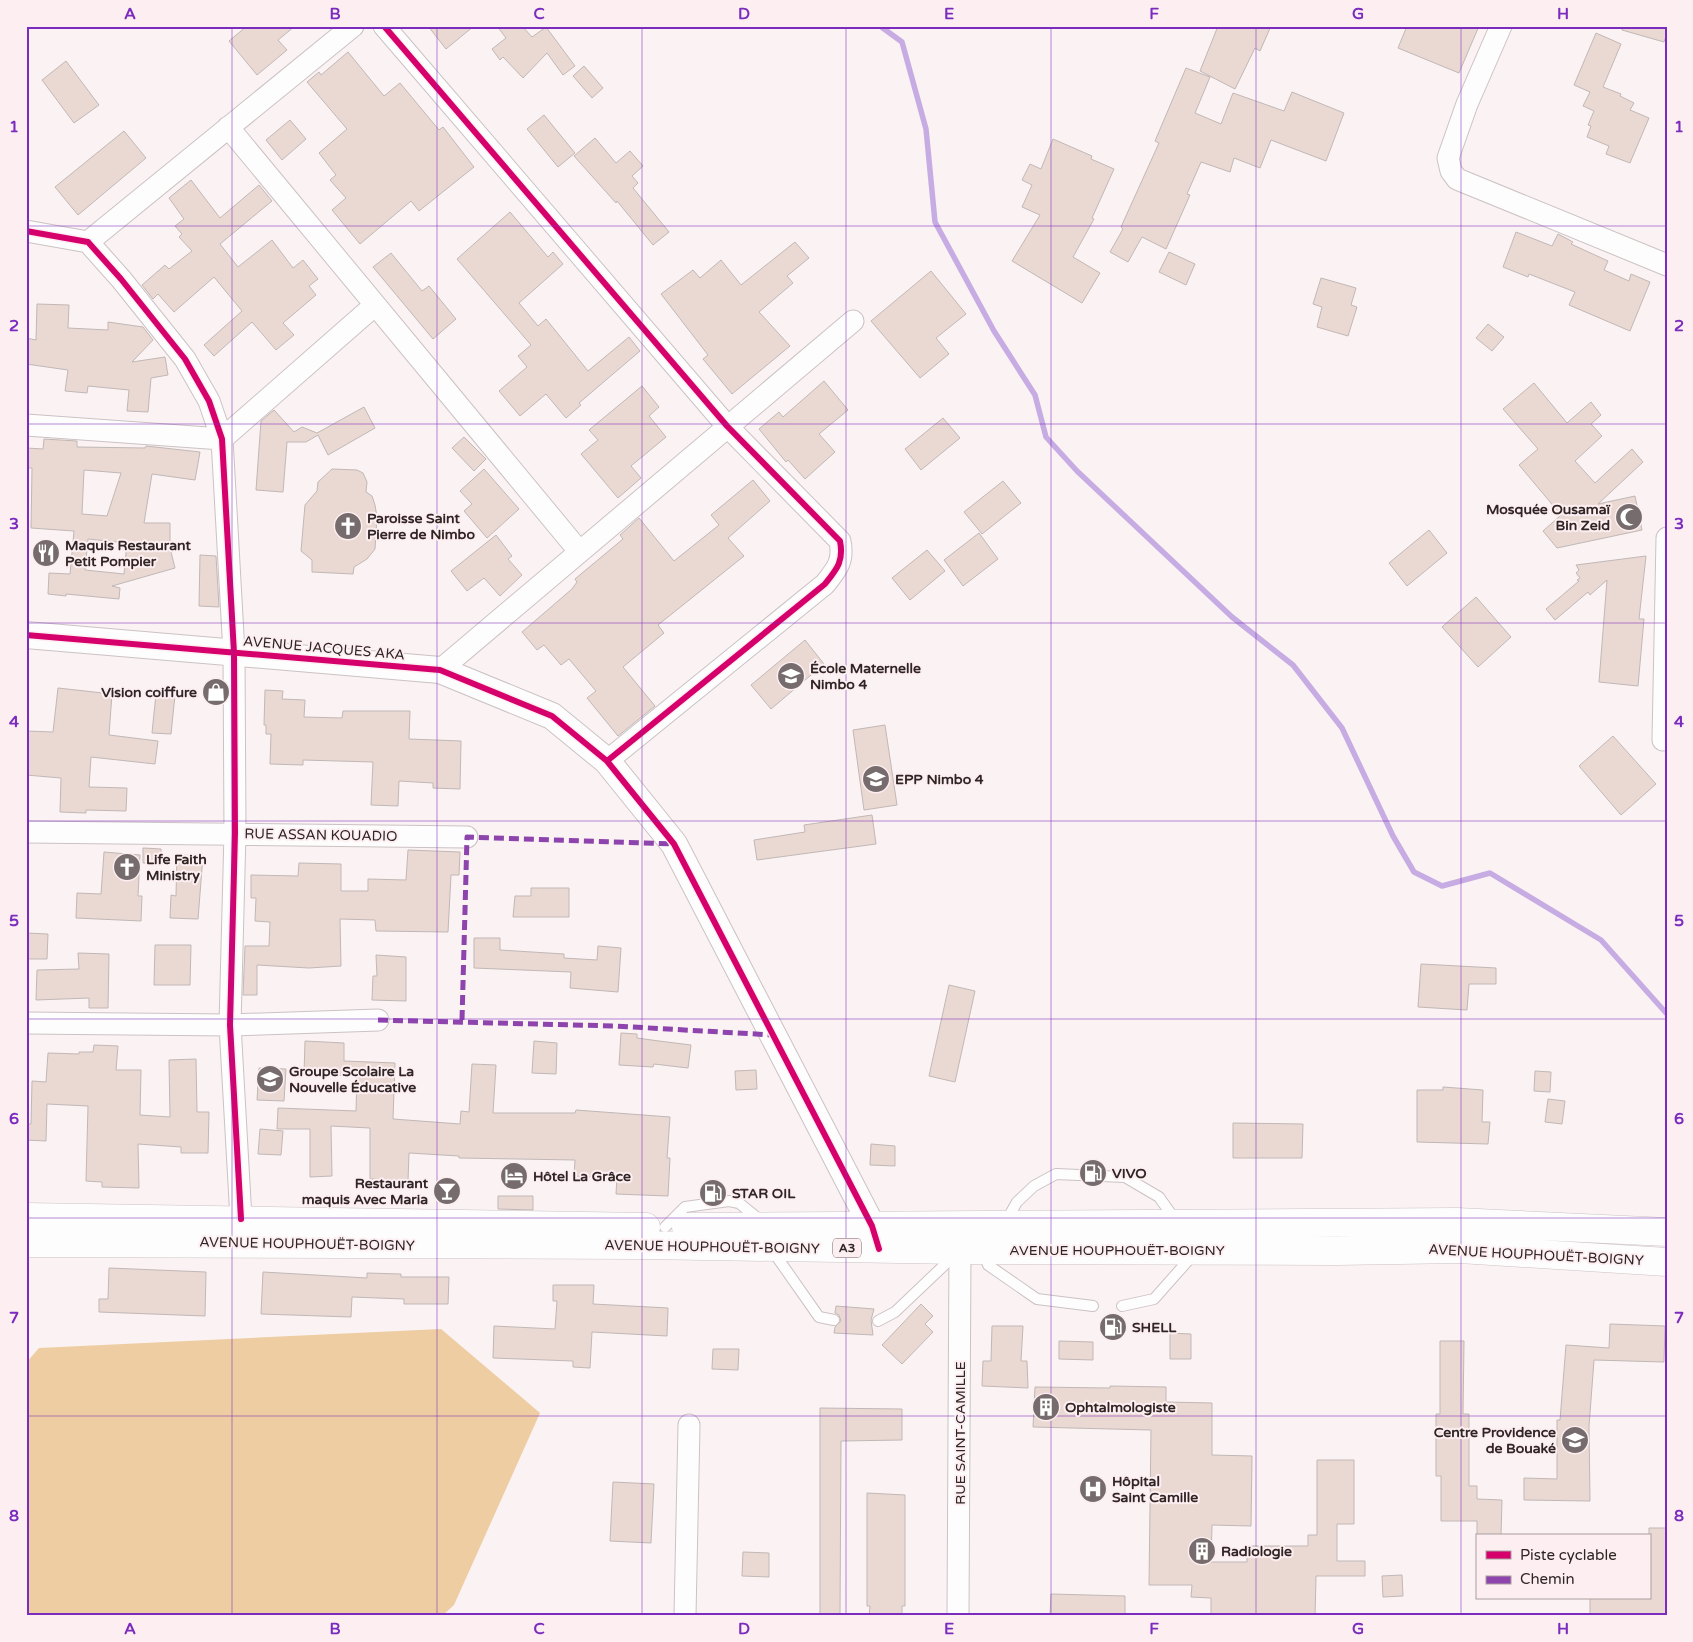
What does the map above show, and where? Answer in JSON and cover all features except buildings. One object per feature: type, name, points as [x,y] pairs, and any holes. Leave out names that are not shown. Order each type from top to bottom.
[{"type":"highway","name":"AVENUE HOUPHOUËT-BOIGNY","points":[[26,1217],[665,1227],[769,1237]]},
{"type":"highway","name":"AVENUE HOUPHOUËT-BOIGNY","points":[[26,1243],[769,1237],[875,1238],[1003,1225],[1457,1222],[1667,1232]]},
{"type":"highway","name":"AVENUE HOUPHOUËT-BOIGNY","points":[[875,1238],[972,1250],[1337,1251],[1460,1249],[1667,1262]]},
{"type":"street","points":[[88,242],[353,26]]},
{"type":"street","points":[[384,26],[727,426],[840,541],[842,554],[840,565],[825,584],[607,761]]},
{"type":"street","points":[[1501,26],[1464,113],[1448,158],[1451,171],[1457,179],[1667,265]]},
{"type":"street","points":[[228,128],[579,551]]},
{"type":"street","points":[[26,231],[88,242],[121,279],[186,359],[209,401],[222,440],[234,653],[235,833],[230,1025],[241,1219]]},
{"type":"street","points":[[26,425],[222,440],[375,305]]},
{"type":"street","points":[[440,670],[853,321]]},
{"type":"street","points":[[1663,740],[1667,538]]},
{"type":"street","name":"AVENUE JACQUES AKA","points":[[26,635],[440,670],[552,716],[607,761],[674,844],[875,1238]]},
{"type":"street","name":"RUE ASSAN KOUADIO","points":[[26,832],[467,837]]},
{"type":"street","points":[[26,1023],[230,1025],[378,1020]]},
{"type":"street","name":"RUE SAINT-CAMILLE","points":[[958,1616],[972,1250]]},
{"type":"street","points":[[685,1616],[689,1425]]},
{"type":"lane","points":[[1003,1225],[1017,1202],[1034,1186],[1056,1174],[1126,1177],[1159,1197],[1178,1224]]},
{"type":"lane","points":[[769,1237],[819,1317],[834,1320]]},
{"type":"lane","points":[[878,1321],[895,1312],[972,1250],[988,1266],[1037,1299],[1092,1306]]},
{"type":"lane","points":[[1122,1306],[1154,1300],[1197,1250]]},
{"type":"shaded area","points":[[441,1329],[540,1413],[454,1605],[442,1616],[26,1616],[26,1363],[39,1348]]},
{"type":"waterway","points":[[880,26],[902,42],[926,129],[935,222],[994,331],[1035,395],[1046,437],[1077,471],[1232,617],[1293,665],[1342,728],[1393,836],[1414,872],[1442,886],[1490,873],[1601,940],[1667,1014]]},
{"type":"marked path","points":[[462,1020],[467,837],[674,844]]},
{"type":"marked path","points":[[378,1020],[615,1026],[773,1035]]},
{"type":"cycle path","points":[[384,26],[727,426],[840,541],[841,554],[839,564],[825,584],[607,761]]},
{"type":"cycle path","points":[[26,231],[88,242],[121,279],[185,359],[209,401],[222,439],[234,653],[235,833],[230,1025],[241,1219]]},
{"type":"cycle path","points":[[26,635],[440,670],[552,716],[607,761],[674,844],[872,1226],[879,1249]]},
{"type":"place","name":"Mosquée Ousamaï Bin Zeid","points":[[1629,517]]},
{"type":"place","name":"Paroisse Saint Pierre de Nimbo","points":[[348,526]]},
{"type":"place","name":"Maquis Restaurant Petit Pompier","points":[[46,553]]},
{"type":"place","name":"École Maternelle Nimbo 4","points":[[791,676]]},
{"type":"place","name":"Vision coiffure","points":[[216,692]]},
{"type":"place","name":"EPP Nimbo 4","points":[[876,779]]},
{"type":"place","name":"Life Faith Ministry","points":[[127,867]]},
{"type":"place","name":"Groupe Scolaire La Nouvelle Éducative","points":[[270,1079]]},
{"type":"place","name":"VIVO","points":[[1093,1173]]},
{"type":"place","name":"Hôtel La Grâce","points":[[514,1176]]},
{"type":"place","name":"Restaurant maquis Avec Maria","points":[[447,1191]]},
{"type":"place","name":"STAR OIL","points":[[713,1193]]},
{"type":"place","name":"SHELL","points":[[1113,1327]]},
{"type":"place","name":"Ophtalmologiste","points":[[1046,1407]]},
{"type":"place","name":"Centre Providence de Bouaké","points":[[1575,1440]]},
{"type":"place","name":"Hôpital Saint Camille","points":[[1093,1489]]},
{"type":"place","name":"Radiologie","points":[[1202,1551]]}]
